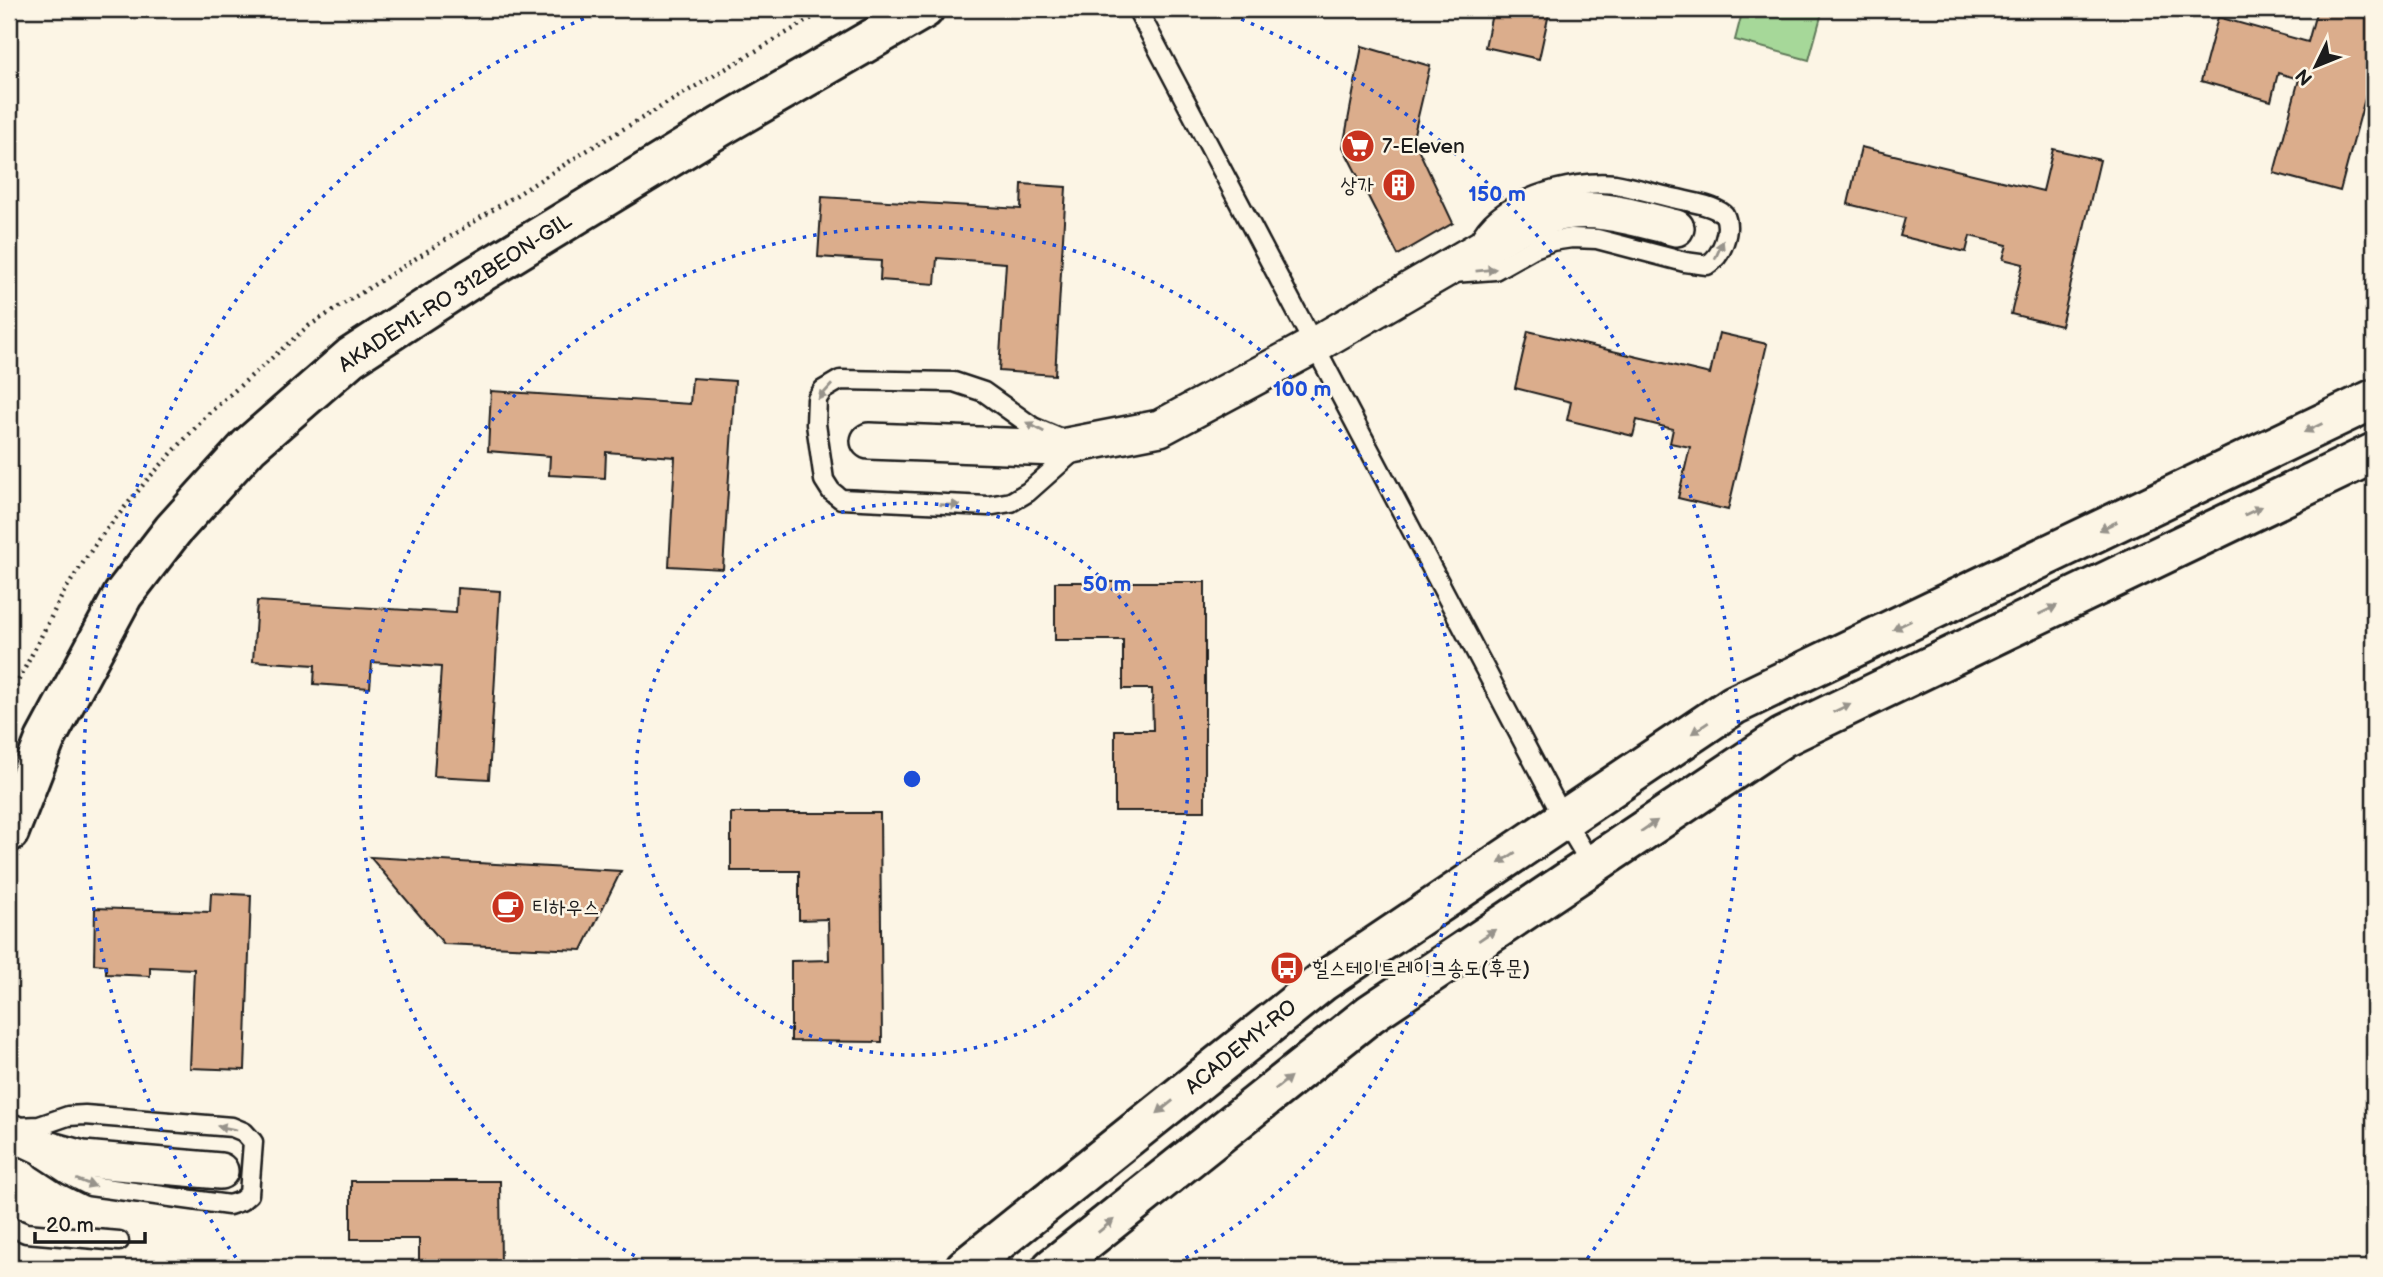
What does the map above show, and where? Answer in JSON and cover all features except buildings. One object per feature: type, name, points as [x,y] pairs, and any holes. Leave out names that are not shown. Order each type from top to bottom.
[{"type":"main road","name":"AKADEMI-RO 312BEON-GIL","points":[[9,832],[45,740],[123,596],[173,530],[249,446],[351,357],[474,277],[723,125],[924,9]]},
{"type":"main road","name":"ACADEMY-RO","points":[[965,1268],[1322,982],[1734,705],[2374,398]]},
{"type":"main road","points":[[1052,1268],[1370,1014],[1783,737],[2374,453]]},
{"type":"street","points":[[869,441],[1057,448],[1160,428],[1313,346],[1520,226],[1552,214],[1585,211],[1617,213],[1676,228]]},
{"type":"street","points":[[9,1130],[47,1149],[83,1159],[220,1171]]},
{"type":"lane","points":[[1137,9],[1564,819],[1591,864]]},
{"type":"lane","points":[[1420,284],[1457,271],[1495,270],[1534,248],[1552,241],[1572,238],[1597,239],[1685,262],[1707,265],[1718,257],[1728,220],[1719,210],[1614,184],[1583,185],[1542,194],[1500,214],[1490,224],[1474,250],[1457,262]]},
{"type":"lane","points":[[840,380],[954,382],[984,392],[1033,427],[1054,437],[1074,441],[1102,441],[1083,445],[1067,455],[1028,492],[1011,502],[988,506],[841,499],[831,491],[824,480],[816,424],[817,399],[822,390],[840,380]]},
{"type":"lane","points":[[85,1115],[232,1127],[244,1132],[253,1142],[249,1194],[241,1202],[229,1205],[90,1186],[68,1175],[9,1130],[39,1126],[68,1116],[85,1115]]},
{"type":"lane","points":[[9,1226],[26,1233],[119,1241]]},
{"type":"path","points":[[512,197],[590,148],[827,9]]},
{"type":"green space","points":[[1743,9],[1823,9],[1809,60],[1735,40]]},
{"type":"place","name":"7-Eleven","points":[[1358,146]]},
{"type":"place","name":"상가","points":[[1399,185]]},
{"type":"place","name":"티하우스","points":[[508,907]]},
{"type":"place","name":"힐스테이트레이크송도(후문)","points":[[1287,968]]}]
